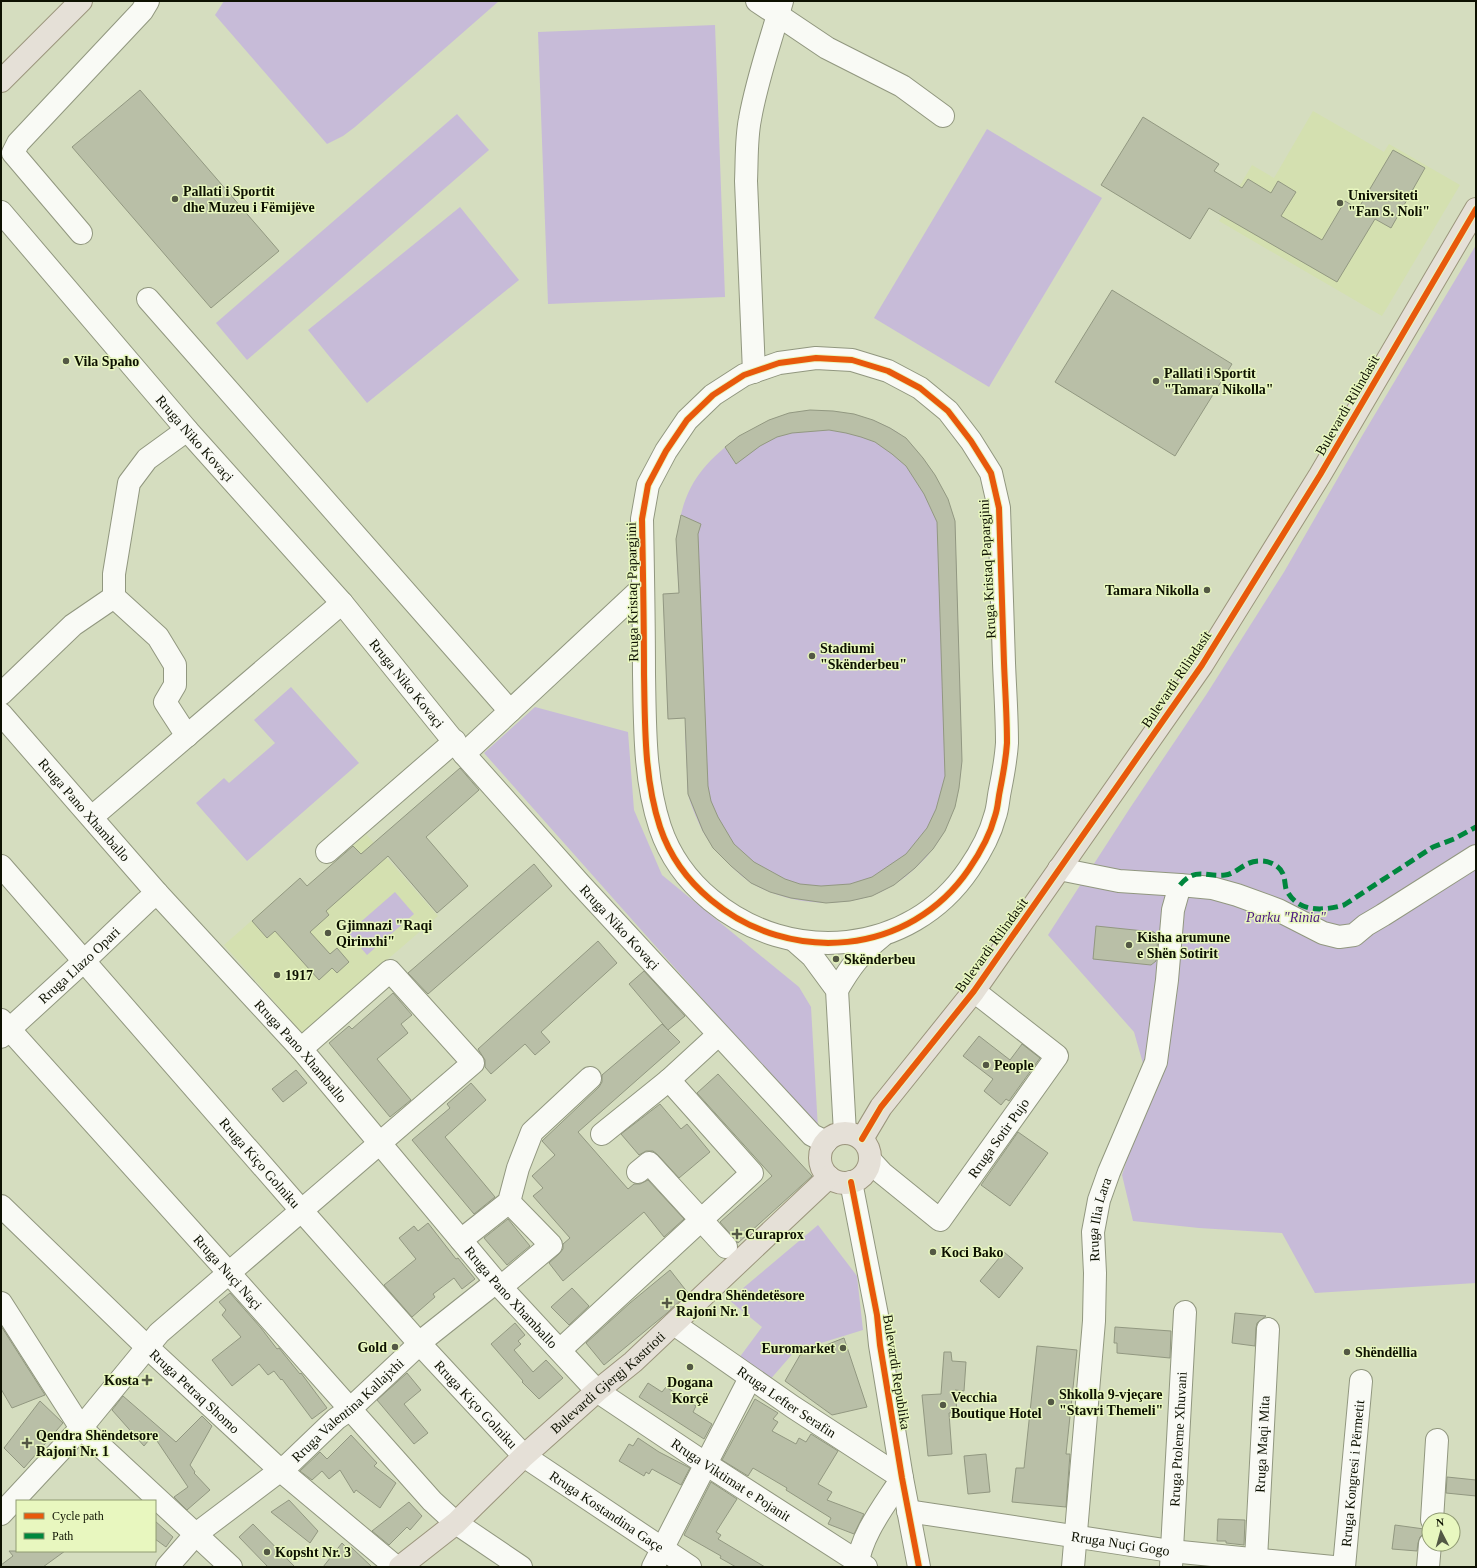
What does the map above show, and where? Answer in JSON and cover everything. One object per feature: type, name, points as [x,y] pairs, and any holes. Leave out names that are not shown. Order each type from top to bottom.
[{"type":"main road","points":[[1,81],[82,1]]},
{"type":"main road","name":"Bulevardi Rilindasit","points":[[844,1138],[881,1107],[974,991],[1202,665],[1320,475],[1476,209]]},
{"type":"main road","points":[[844,1138],[867,1145],[870,1160],[864,1174],[851,1182],[844,1182],[836,1181],[824,1172],[820,1156],[822,1149],[844,1138]]},
{"type":"main road","name":"Bulevardi Gjergj Kastrioti","points":[[400,1567],[456,1523],[524,1456],[597,1391],[633,1362],[829,1177]]},
{"type":"street","points":[[81,233],[13,153],[18,143],[142,11],[148,1]]},
{"type":"street","points":[[756,1],[780,8],[827,48],[902,86],[943,116]]},
{"type":"street","points":[[754,372],[746,180],[747,150],[750,121],[756,90],[780,8]]},
{"type":"street","name":"Rruga Niko Kovaçi","points":[[1,212],[187,430],[342,603],[460,747],[580,884],[812,1135],[844,1138]]},
{"type":"street","points":[[148,299],[510,711]]},
{"type":"street","name":"Rruga Kristaq Papargjini","points":[[816,358],[852,360],[888,371],[920,388],[948,411],[971,441],[991,473],[999,508],[1007,744],[995,816],[981,851],[961,881],[934,907],[903,926],[868,939],[832,944],[795,941],[754,928],[727,913],[699,890],[690,881],[672,856],[660,828],[651,792],[646,748],[643,587],[642,519],[648,485],[666,451],[686,420],[713,395],[744,375],[779,363],[816,358]]},
{"type":"street","points":[[187,430],[147,459],[129,483],[114,574],[114,596],[158,637],[175,665],[175,685],[165,702],[187,736]]},
{"type":"street","points":[[327,852],[460,747],[510,711],[643,587]]},
{"type":"street","points":[[1,694],[73,625],[114,596]]},
{"type":"street","points":[[92,817],[342,603]]},
{"type":"street","name":"Rruga Pano Xhamballo","points":[[1,714],[157,893],[301,1049],[499,1285],[597,1391]]},
{"type":"street","points":[[1059,869],[1119,881],[1212,888],[1237,895],[1278,910],[1323,933],[1339,937],[1354,935],[1366,925],[1383,916],[1476,856]]},
{"type":"street","name":"Rruga Kiço Golniku","points":[[1,866],[300,1210],[419,1343],[524,1456]]},
{"type":"street","name":"Rruga Ilia Lara","points":[[1073,1567],[1094,1321],[1095,1273],[1093,1232],[1099,1200],[1109,1172],[1156,1062],[1167,980],[1173,910],[1180,885]]},
{"type":"street","name":"Rruga Llazo Opari","points":[[4,1029],[84,961],[157,893]]},
{"type":"street","name":"Rruga Kristaq Papargjini","points":[[795,941],[812,956],[837,990],[860,955],[884,934]]},
{"type":"street","points":[[1,1514],[80,1428],[159,1332],[473,1063],[390,970],[301,1049]]},
{"type":"street","points":[[837,990],[844,1138]]},
{"type":"street","name":"Rruga Sotir Pujo","points":[[870,1160],[882,1173],[940,1220],[1057,1056],[974,991]]},
{"type":"street","name":"Rruga Nuçi Naçi","points":[[4,1029],[229,1273],[349,1410],[432,1501],[456,1523],[521,1567]]},
{"type":"street","points":[[602,1134],[668,1080],[718,1035]]},
{"type":"street","points":[[461,1240],[509,1202],[518,1168],[532,1132],[590,1078]]},
{"type":"street","points":[[560,1350],[752,1173],[668,1080]]},
{"type":"street","points":[[638,1172],[649,1162],[726,1247]]},
{"type":"street","name":"Bulevardi Republika","points":[[851,1182],[877,1315],[880,1345],[902,1478],[919,1567]]},
{"type":"street","name":"Rruga Valentina Kallajxhi","points":[[167,1567],[196,1534],[290,1463],[336,1419],[349,1410],[419,1343],[551,1245],[509,1202]]},
{"type":"street","name":"Rruga Petraq Shomo","points":[[1,1206],[147,1348],[280,1470],[396,1567]]},
{"type":"street","points":[[1,1303],[80,1428],[231,1567]]},
{"type":"street","name":"Rruga Ptoleme Xhuvani","points":[[1171,1559],[1185,1312]]},
{"type":"street","name":"Rruga Lefter Serafin","points":[[674,1324],[750,1378],[902,1478]]},
{"type":"street","name":"Rruga Maqi Mita","points":[[1256,1559],[1268,1329]]},
{"type":"street","points":[[657,1558],[750,1378]]},
{"type":"street","name":"Rruga Kongresi i Përmetit","points":[[1344,1567],[1361,1380]]},
{"type":"street","name":"Rruga Viktimat e Pojanit","points":[[597,1391],[860,1565]]},
{"type":"street","points":[[1432,1512],[1437,1440]]},
{"type":"street","name":"Rruga Kostandina Gaçe","points":[[524,1456],[657,1558],[690,1567]]},
{"type":"street","points":[[860,1565],[861,1547],[873,1523],[902,1478]]},
{"type":"street","name":"Rruga Nuçi Gogo","points":[[908,1511],[1076,1537],[1171,1559],[1256,1559],[1333,1567]]},
{"type":"street","points":[[1428,1567],[1429,1552]]},
{"type":"shaded area","name":"Universiteti \"Fan S. Noli\"","points":[[1313,111],[1384,152],[1389,144],[1460,185],[1382,316],[1219,221],[1252,165],[1274,178]]},
{"type":"shaded area","name":"Gjimnazi \"Raqi Qirinxhi\"","points":[[366,834],[438,916],[302,1033],[224,945],[300,878],[307,886]]},
{"type":"green space","points":[[224,1],[499,1],[355,127],[343,136],[327,144],[215,15]]},
{"type":"green space","points":[[715,25],[725,297],[548,304],[538,32]]},
{"type":"green space","points":[[457,114],[489,150],[247,360],[216,323]]},
{"type":"green space","points":[[987,129],[1102,198],[989,387],[874,318]]},
{"type":"green space","points":[[460,207],[519,280],[367,403],[308,330]]},
{"type":"green space","name":"Parku \"Rinia\"","points":[[1476,245],[1476,1283],[1315,1293],[1282,1233],[1199,1228],[1133,1221],[1122,1175],[1150,1088],[1134,1032],[1048,935],[1130,808],[1206,695],[1284,572],[1362,436]]},
{"type":"green space","name":"Stadiumi \"Skënderbeu\"","points":[[873,420],[898,433],[912,445],[939,483],[948,501],[955,521],[962,761],[961,773],[957,796],[946,829],[933,849],[905,877],[889,888],[857,900],[826,903],[795,900],[779,896],[765,890],[751,883],[737,872],[709,842],[692,808],[687,785],[685,718],[668,719],[663,594],[679,593],[677,536],[680,519],[688,493],[701,472],[728,445],[739,436]]},
{"type":"green space","points":[[291,687],[359,763],[247,861],[196,803],[224,778],[229,783],[275,743],[254,720]]},
{"type":"green space","points":[[535,707],[628,732],[634,810],[662,875],[799,987],[811,1007],[818,1129],[484,753]]},
{"type":"green space","points":[[395,892],[414,914],[367,955],[348,933]]},
{"type":"green space","points":[[818,1225],[857,1276],[863,1330],[795,1351],[768,1382],[739,1358],[762,1327],[729,1300]]},
{"type":"building","name":"Pallati i Sportit dhe Muzeu i Fëmijëve","points":[[140,90],[279,251],[211,308],[72,147]]},
{"type":"building","points":[[1143,117],[1219,164],[1214,171],[1242,188],[1248,179],[1271,193],[1278,181],[1296,192],[1281,216],[1322,240],[1345,201],[1358,209],[1393,150],[1425,168],[1391,228],[1375,219],[1337,282],[1209,208],[1190,239],[1101,185]]},
{"type":"building","name":"Pallati i Sportit \"Tamara Nikolla\"","points":[[1112,290],[1232,364],[1175,456],[1055,382]]},
{"type":"building","points":[[810,410],[854,414],[873,420],[906,438],[935,475],[948,499],[955,521],[962,761],[955,807],[945,831],[933,849],[915,868],[894,885],[872,896],[850,901],[826,903],[791,898],[770,892],[751,883],[713,848],[703,831],[688,794],[685,718],[668,719],[663,594],[679,593],[676,539],[681,515],[701,524],[698,534],[708,786],[711,801],[718,817],[734,844],[754,862],[785,879],[800,884],[821,886],[850,884],[872,877],[906,854],[927,828],[936,809],[945,776],[937,522],[924,494],[906,466],[875,442],[861,437],[829,430],[792,433],[777,437],[760,446],[736,464],[725,447],[739,436],[769,420],[789,413]]},
{"type":"building","points":[[460,768],[479,790],[426,837],[468,886],[437,913],[388,856],[326,911],[329,915],[310,932],[330,954],[337,948],[349,962],[337,973],[332,968],[319,980],[275,931],[267,938],[252,921],[300,878],[307,886],[353,846],[361,854]]},
{"type":"building","points":[[534,864],[552,886],[428,994],[408,973]]},
{"type":"building","name":"Kisha arumune e Shën Sotirit","points":[[1096,926],[1154,932],[1158,936],[1156,961],[1151,965],[1093,959]]},
{"type":"building","points":[[598,941],[617,963],[541,1032],[550,1042],[535,1055],[525,1044],[491,1074],[485,1067],[485,1060],[478,1049]]},
{"type":"building","points":[[644,971],[685,1016],[668,1030],[629,984]]},
{"type":"building","points":[[393,993],[412,1015],[401,1024],[408,1033],[377,1059],[411,1100],[390,1117],[329,1043],[349,1026],[352,1029]]},
{"type":"building","points":[[662,1024],[680,1042],[578,1132],[628,1189],[634,1184],[640,1184],[648,1180],[684,1219],[664,1237],[644,1212],[563,1281],[549,1263],[559,1254],[563,1249],[563,1244],[570,1238],[533,1196],[543,1188],[532,1176],[555,1155],[542,1141],[599,1087],[602,1082],[602,1075]]},
{"type":"building","points":[[979,1036],[1010,1060],[1022,1044],[1040,1058],[1009,1101],[1006,1099],[1001,1105],[984,1091],[993,1079],[963,1056]]},
{"type":"building","points":[[296,1070],[307,1083],[283,1102],[272,1089]]},
{"type":"building","points":[[718,1074],[812,1176],[738,1243],[720,1222],[772,1176],[697,1093]]},
{"type":"building","points":[[471,1083],[486,1100],[445,1137],[495,1197],[474,1214],[412,1140],[450,1108],[447,1104]]},
{"type":"building","points":[[660,1104],[681,1129],[687,1124],[710,1152],[679,1178],[653,1151],[646,1151],[639,1155],[621,1134]]},
{"type":"building","points":[[1018,1132],[1048,1153],[1010,1206],[981,1185]]},
{"type":"building","points":[[508,1219],[530,1246],[507,1265],[484,1238]]},
{"type":"building","points":[[428,1223],[456,1259],[458,1258],[475,1279],[462,1289],[454,1278],[433,1294],[435,1297],[412,1317],[384,1285],[416,1259],[399,1238],[414,1226],[418,1231]]},
{"type":"building","points":[[1004,1252],[1023,1268],[999,1298],[980,1281]]},
{"type":"building","points":[[670,1270],[688,1293],[667,1313],[604,1365],[586,1343],[630,1303]]},
{"type":"building","points":[[572,1288],[589,1306],[569,1325],[551,1307]]},
{"type":"building","points":[[230,1293],[261,1328],[277,1349],[279,1348],[300,1374],[301,1373],[327,1408],[312,1419],[282,1379],[281,1380],[274,1371],[268,1375],[259,1364],[232,1386],[212,1360],[241,1337],[222,1315],[226,1310],[219,1302]]},
{"type":"building","points":[[1235,1313],[1266,1316],[1257,1323],[1255,1346],[1232,1343]]},
{"type":"building","points":[[515,1323],[525,1335],[518,1341],[521,1344],[514,1350],[533,1372],[546,1360],[563,1378],[539,1399],[522,1382],[523,1381],[491,1344]]},
{"type":"building","points":[[1,1326],[45,1395],[12,1408],[1,1389]]},
{"type":"building","points":[[1115,1327],[1171,1331],[1170,1358],[1117,1353],[1117,1343],[1114,1343]]},
{"type":"building","points":[[844,1338],[867,1407],[832,1415],[785,1381],[800,1355]]},
{"type":"building","name":"Shkolla 9-vjeçare \"Stavri Themeli\"","points":[[1037,1346],[1077,1350],[1066,1454],[1070,1454],[1066,1507],[1012,1502],[1016,1468],[1024,1468]]},
{"type":"building","points":[[944,1352],[951,1352],[952,1361],[966,1362],[964,1391],[955,1390],[957,1412],[949,1413],[952,1454],[928,1456],[922,1395],[941,1394]]},
{"type":"building","points":[[407,1373],[421,1390],[404,1404],[428,1433],[414,1444],[377,1400]]},
{"type":"building","points":[[648,1383],[662,1392],[666,1387],[696,1406],[693,1412],[712,1424],[704,1439],[639,1397]]},
{"type":"building","points":[[123,1396],[176,1442],[202,1416],[212,1426],[190,1465],[195,1472],[194,1473],[210,1490],[187,1510],[174,1497],[188,1487],[153,1435],[144,1446],[112,1410]]},
{"type":"building","points":[[755,1399],[778,1413],[773,1419],[778,1422],[772,1431],[796,1444],[799,1438],[806,1442],[811,1434],[838,1451],[818,1484],[832,1492],[827,1500],[864,1514],[854,1534],[828,1524],[831,1518],[786,1490],[787,1488],[753,1468],[748,1476],[722,1460]]},
{"type":"building","points":[[40,1401],[63,1423],[24,1468],[4,1448]]},
{"type":"building","points":[[351,1435],[377,1463],[374,1466],[396,1483],[380,1508],[356,1490],[354,1493],[340,1470],[329,1479],[322,1471],[312,1480],[300,1471],[320,1452],[327,1459]]},
{"type":"building","points":[[638,1438],[659,1452],[690,1468],[681,1485],[652,1469],[649,1474],[646,1472],[644,1476],[619,1461],[629,1444],[633,1446]]},
{"type":"building","points":[[986,1454],[990,1492],[968,1494],[964,1456]]},
{"type":"building","points":[[1447,1477],[1476,1480],[1476,1496],[1446,1493]]},
{"type":"building","points":[[711,1482],[737,1499],[716,1532],[721,1535],[718,1539],[765,1567],[736,1567],[720,1558],[721,1556],[684,1535]]},
{"type":"building","points":[[289,1500],[318,1531],[310,1543],[271,1512]]},
{"type":"building","points":[[409,1502],[422,1516],[410,1530],[407,1527],[389,1545],[372,1531]]},
{"type":"building","points":[[1218,1519],[1245,1520],[1244,1545],[1226,1543],[1226,1541],[1217,1541]]},
{"type":"building","points":[[156,1522],[173,1537],[166,1547],[156,1540]]},
{"type":"building","name":"Kopsht Nr. 3","points":[[253,1524],[295,1567],[268,1567],[239,1537]]},
{"type":"building","points":[[1395,1525],[1421,1529],[1421,1536],[1417,1551],[1392,1549]]},
{"type":"building","points":[[342,1543],[348,1549],[351,1547],[372,1567],[323,1567]]},
{"type":"building","points":[[9,1551],[64,1552],[43,1567],[1,1567],[1,1565],[13,1556]]},
{"type":"marked path","points":[[1180,885],[1185,879],[1196,874],[1225,875],[1255,861],[1265,861],[1276,865],[1281,870],[1286,889],[1291,897],[1297,902],[1311,908],[1319,909],[1336,907],[1344,905],[1433,847],[1454,839],[1476,827]]},
{"type":"cycle path","points":[[862,1139],[881,1107],[974,991],[1202,665],[1320,475],[1476,209]]},
{"type":"cycle path","points":[[816,358],[852,360],[888,371],[920,388],[948,411],[971,441],[991,473],[999,508],[1007,743],[996,813],[993,823],[984,844],[973,863],[944,898],[915,920],[882,934],[848,942],[812,942],[776,935],[742,921],[703,893],[681,868],[664,838],[651,790],[646,751],[642,519],[648,485],[666,451],[687,420],[713,395],[744,375],[779,363],[816,358]]},
{"type":"cycle path","points":[[851,1182],[877,1315],[880,1345],[902,1478],[919,1567]]},
{"type":"place","name":"Pallati i Sportit dhe Muzeu i Fëmijëve","points":[[175,199]]},
{"type":"place","name":"Universiteti \"Fan S. Noli\"","points":[[1340,203]]},
{"type":"place","name":"Vila Spaho","points":[[66,361]]},
{"type":"place","name":"Pallati i Sportit \"Tamara Nikolla\"","points":[[1156,381]]},
{"type":"place","name":"Tamara Nikolla","points":[[1207,590]]},
{"type":"place","name":"Stadiumi \"Skënderbeu\"","points":[[812,656]]},
{"type":"place","name":"Gjimnazi \"Raqi Qirinxhi\"","points":[[328,933]]},
{"type":"place","name":"Kisha arumune e Shën Sotirit","points":[[1129,945]]},
{"type":"place","name":"Skënderbeu","points":[[836,959]]},
{"type":"place","name":"1917","points":[[277,975]]},
{"type":"place","name":"People","points":[[986,1065]]},
{"type":"place","name":"Curaprox","points":[[737,1234]]},
{"type":"place","name":"Koci Bako","points":[[933,1252]]},
{"type":"place","name":"Qendra Shëndetësore Rajoni Nr. 1","points":[[667,1303]]},
{"type":"place","name":"Gold","points":[[395,1347]]},
{"type":"place","name":"Euromarket","points":[[843,1348]]},
{"type":"place","name":"Shëndëllia","points":[[1347,1352]]},
{"type":"place","name":"Dogana Korçë","points":[[690,1367]]},
{"type":"place","name":"Kosta","points":[[147,1380]]},
{"type":"place","name":"Shkolla 9-vjeçare \"Stavri Themeli\"","points":[[1051,1402]]},
{"type":"place","name":"Vecchia Boutique Hotel","points":[[943,1405]]},
{"type":"place","name":"Qendra Shëndetsore Rajoni Nr. 1","points":[[27,1443]]},
{"type":"place","name":"Kopsht Nr. 3","points":[[267,1552]]}]
